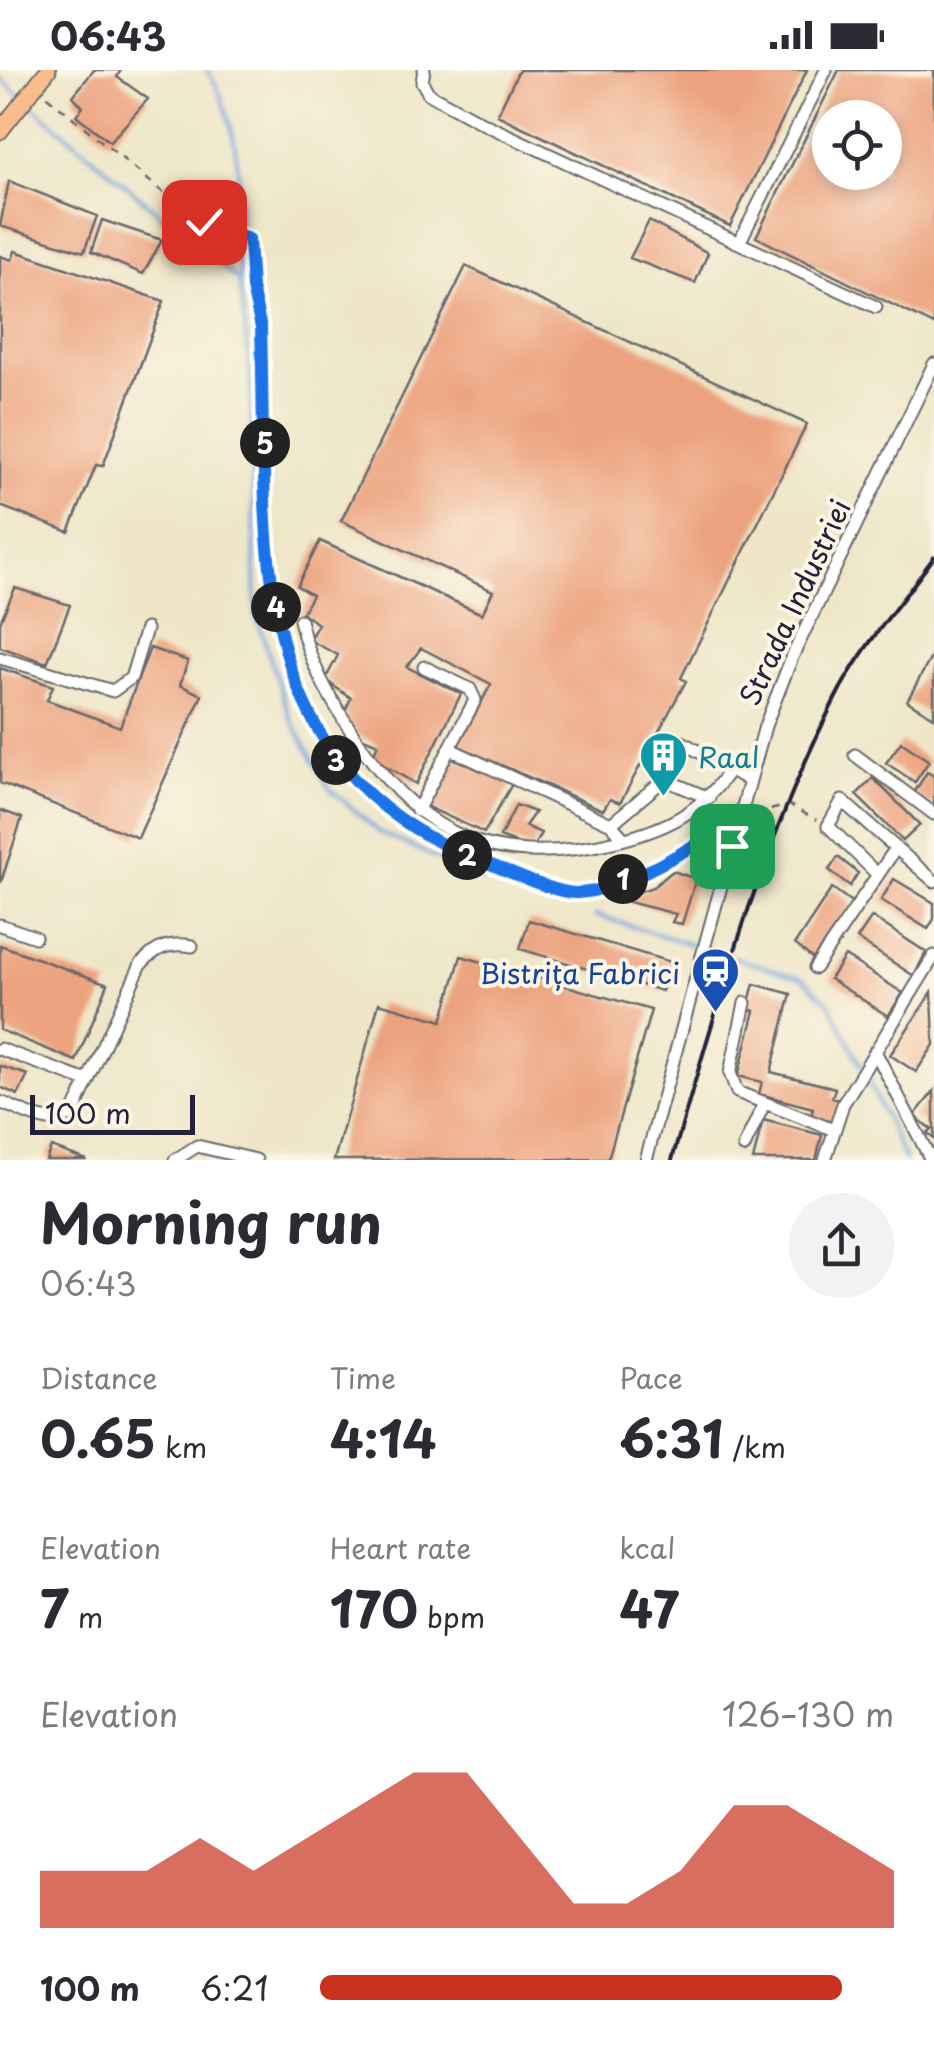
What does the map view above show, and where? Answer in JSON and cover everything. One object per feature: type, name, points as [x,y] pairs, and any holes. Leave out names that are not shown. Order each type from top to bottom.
[{"type":"highway","points":[[2,122],[42,74]]},
{"type":"street","points":[[424,70],[422,82],[429,94],[482,124],[876,307]]},
{"type":"street","points":[[740,241],[826,70]]},
{"type":"street","name":"Strada Industriei","points":[[646,1160],[765,726],[792,657],[934,364]]},
{"type":"street","points":[[300,620],[306,649],[333,705],[380,776],[417,811],[461,834],[514,853],[569,853],[664,827],[709,798],[730,770]]},
{"type":"street","points":[[0,658],[113,691],[131,678],[146,629]]},
{"type":"street","points":[[417,811],[475,700],[474,694],[424,667]]},
{"type":"street","points":[[682,742],[750,781]]},
{"type":"street","points":[[450,748],[612,824],[624,839]]},
{"type":"street","points":[[855,754],[934,814]]},
{"type":"street","points":[[612,824],[660,782],[668,781],[709,798]]},
{"type":"street","points":[[877,874],[828,826],[842,801],[934,881]]},
{"type":"street","points":[[815,968],[896,848]]},
{"type":"street","points":[[0,925],[35,937]]},
{"type":"street","points":[[0,1102],[53,1122],[64,1121],[74,1111],[141,964],[154,950],[174,943],[192,946]]},
{"type":"street","points":[[825,1160],[850,1092],[934,956]]},
{"type":"street","points":[[746,1003],[730,1073],[736,1092],[763,1106],[834,1130]]},
{"type":"street","points":[[0,1049],[88,1082]]},
{"type":"street","points":[[872,1056],[930,1160]]},
{"type":"street","points":[[744,1148],[763,1106]]},
{"type":"street","points":[[175,1160],[198,1146],[256,1160]]},
{"type":"path","points":[[42,74],[194,218],[234,230],[249,239],[252,288],[261,328],[268,577],[302,702],[340,766],[379,806],[440,845],[576,894],[666,861],[740,816]]},
{"type":"path","points":[[732,846],[770,810],[788,805],[828,826]]},
{"type":"building","points":[[94,70],[121,70],[117,77],[148,99],[110,142],[76,115],[83,107],[73,96]]},
{"type":"building","points":[[519,70],[807,70],[730,226],[497,115]]},
{"type":"building","points":[[839,70],[934,70],[934,325],[756,237],[812,124],[812,190],[902,190],[902,100],[824,100]]},
{"type":"building","points":[[9,181],[97,216],[84,252],[0,226]]},
{"type":"building","points":[[102,220],[162,240],[143,274],[91,252]]},
{"type":"building","points":[[649,221],[708,253],[695,283],[630,258]]},
{"type":"building","points":[[15,251],[164,301],[103,466],[96,465],[69,532],[0,506],[0,256],[12,260]]},
{"type":"building","points":[[466,266],[807,424],[681,678],[686,681],[620,803],[610,799],[603,810],[458,746],[491,684],[421,648],[407,667],[461,694],[416,784],[372,758],[378,744],[361,737],[349,723],[345,711],[351,698],[325,680],[338,655],[309,640],[318,624],[302,613],[312,595],[297,586],[320,541],[482,614],[493,591],[341,521]]},
{"type":"building","points":[[15,588],[70,605],[47,663],[0,647],[0,622]]},
{"type":"building","points":[[150,648],[188,661],[180,685],[202,695],[138,838],[0,783],[0,668],[53,686],[47,700],[120,727]]},
{"type":"building","points":[[934,652],[934,717],[907,701]]},
{"type":"building","points":[[901,742],[929,761],[915,782],[886,763]]},
{"type":"building","points":[[450,757],[512,784],[484,833],[425,806]]},
{"type":"building","points":[[927,772],[934,776],[934,808],[914,793]]},
{"type":"building","points":[[873,778],[920,825],[903,841],[856,795]]},
{"type":"building","points":[[516,805],[535,812],[525,826],[541,833],[532,849],[500,837]]},
{"type":"building","points":[[0,810],[22,818],[1,882],[0,882]]},
{"type":"building","points":[[838,857],[858,873],[850,886],[829,870]]},
{"type":"building","points":[[673,871],[696,879],[682,924],[672,922],[676,914],[617,899],[653,887]]},
{"type":"building","points":[[894,879],[934,903],[934,919],[928,929],[881,900]]},
{"type":"building","points":[[832,888],[853,903],[813,959],[795,944]]},
{"type":"building","points":[[872,917],[926,952],[914,976],[857,939]]},
{"type":"building","points":[[529,920],[671,962],[662,991],[520,949]]},
{"type":"building","points":[[0,945],[108,984],[76,1061],[0,1030]]},
{"type":"building","points":[[461,956],[651,1010],[608,1159],[334,1160],[379,1003],[442,1021]]},
{"type":"building","points":[[845,956],[903,993],[888,1016],[830,979]]},
{"type":"building","points":[[754,984],[791,994],[771,1072],[835,1088],[832,1098],[841,1100],[834,1125],[811,1118],[813,1108],[759,1094],[762,1082],[738,1076],[755,1011],[747,1009]]},
{"type":"building","points":[[932,992],[934,1045],[916,1072],[890,1055]]},
{"type":"building","points":[[0,1066],[28,1075],[18,1095],[0,1087]]},
{"type":"building","points":[[934,1091],[934,1139],[927,1133],[931,1129],[914,1116]]},
{"type":"building","points":[[763,1120],[822,1135],[816,1160],[753,1160]]},
{"type":"building","points":[[51,1147],[87,1160],[46,1160]]},
{"type":"waterway","points":[[207,70],[220,94],[235,145],[239,279]]},
{"type":"waterway","points":[[0,78],[23,98]]},
{"type":"waterway","points":[[30,104],[239,281],[250,365],[256,615],[289,715],[328,787],[379,832],[489,882],[528,894]]},
{"type":"waterway","points":[[595,915],[804,979],[830,1004],[862,1067]]},
{"type":"waterway","points":[[866,1076],[905,1160]]},
{"type":"railway","points":[[672,1160],[742,927],[808,756],[856,663],[934,557]]},
{"type":"place","name":"Raal","points":[[663,798]]},
{"type":"place","name":"Bistrița Fabrici","points":[[715,1014]]},
{"type":"route","points":[[204,222],[219,224],[249,239],[252,288],[261,328],[268,577],[302,702],[321,740],[340,766],[379,806],[410,829],[440,845],[576,894],[666,861],[740,816],[732,846]]}]
